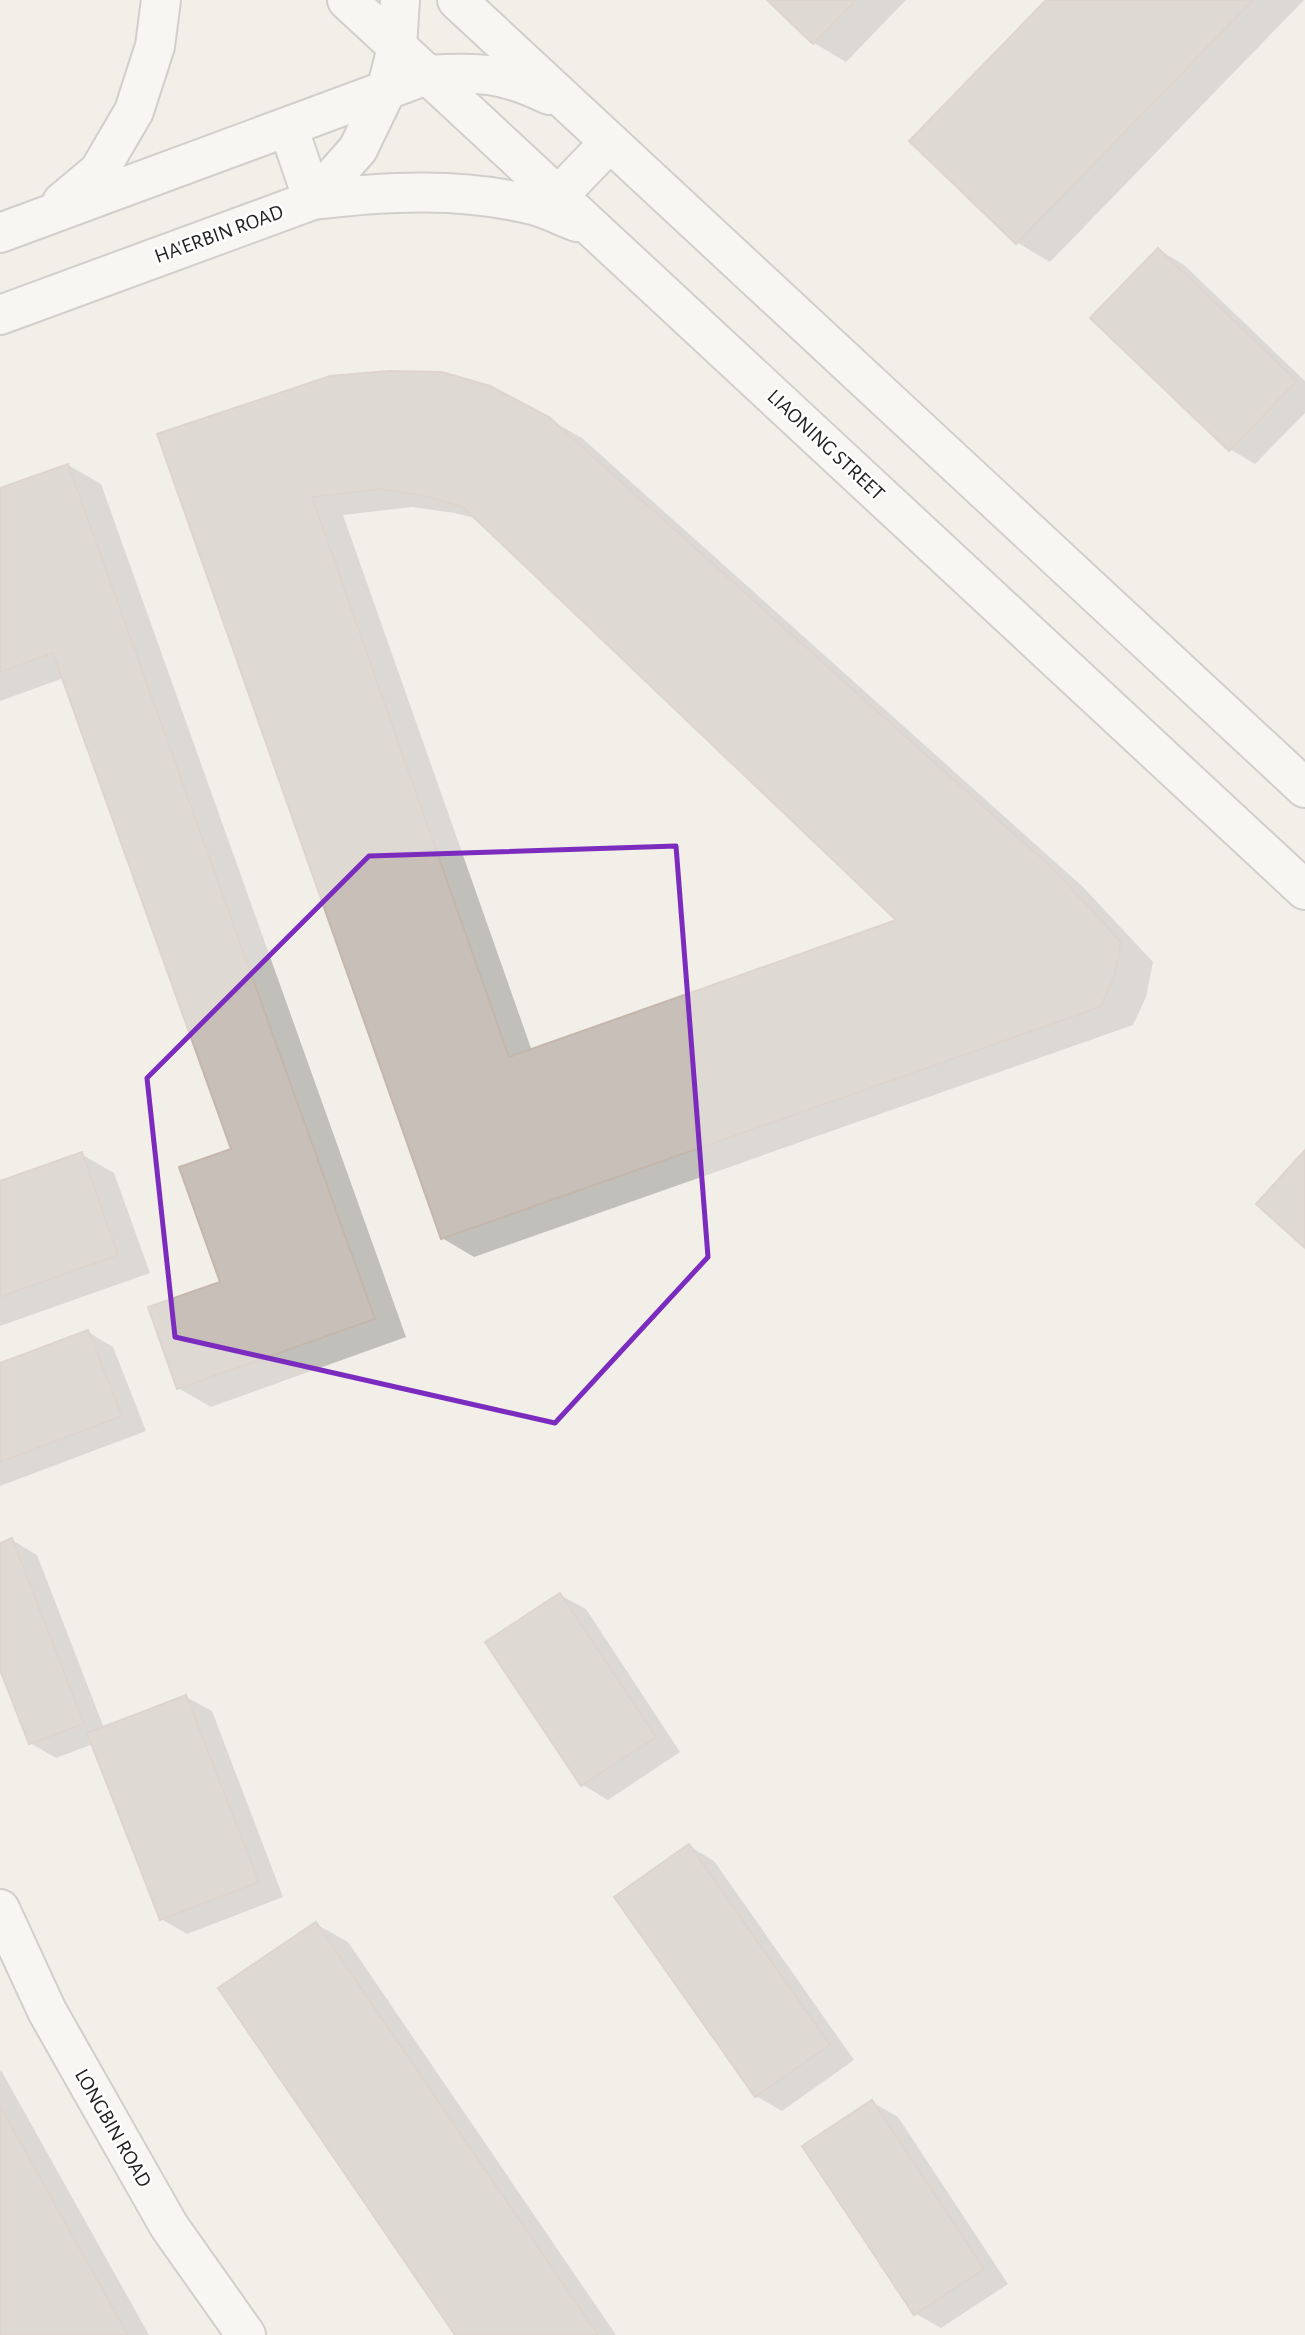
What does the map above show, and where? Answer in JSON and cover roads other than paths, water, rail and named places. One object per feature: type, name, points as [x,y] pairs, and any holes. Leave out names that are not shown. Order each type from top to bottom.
[{"type":"street","points":[[43,217],[99,171],[134,111],[155,46],[161,0]]},
{"type":"street","name":"LIAONING STREET","points":[[347,0],[1305,890]]},
{"type":"street","name":"HA'ERBIN ROAD","points":[[0,315],[313,200],[358,149],[386,91],[397,47],[400,0]]},
{"type":"street","points":[[457,0],[1305,788]]},
{"type":"street","points":[[0,233],[427,75],[477,72],[522,81],[570,105]]},
{"type":"street","points":[[288,127],[313,200],[372,193],[431,192],[485,197],[537,207],[592,228]]},
{"type":"street","points":[[558,196],[610,142]]},
{"type":"street","name":"LONGBIN ROAD","points":[[0,1909],[47,2011],[169,2226],[246,2335]]}]
